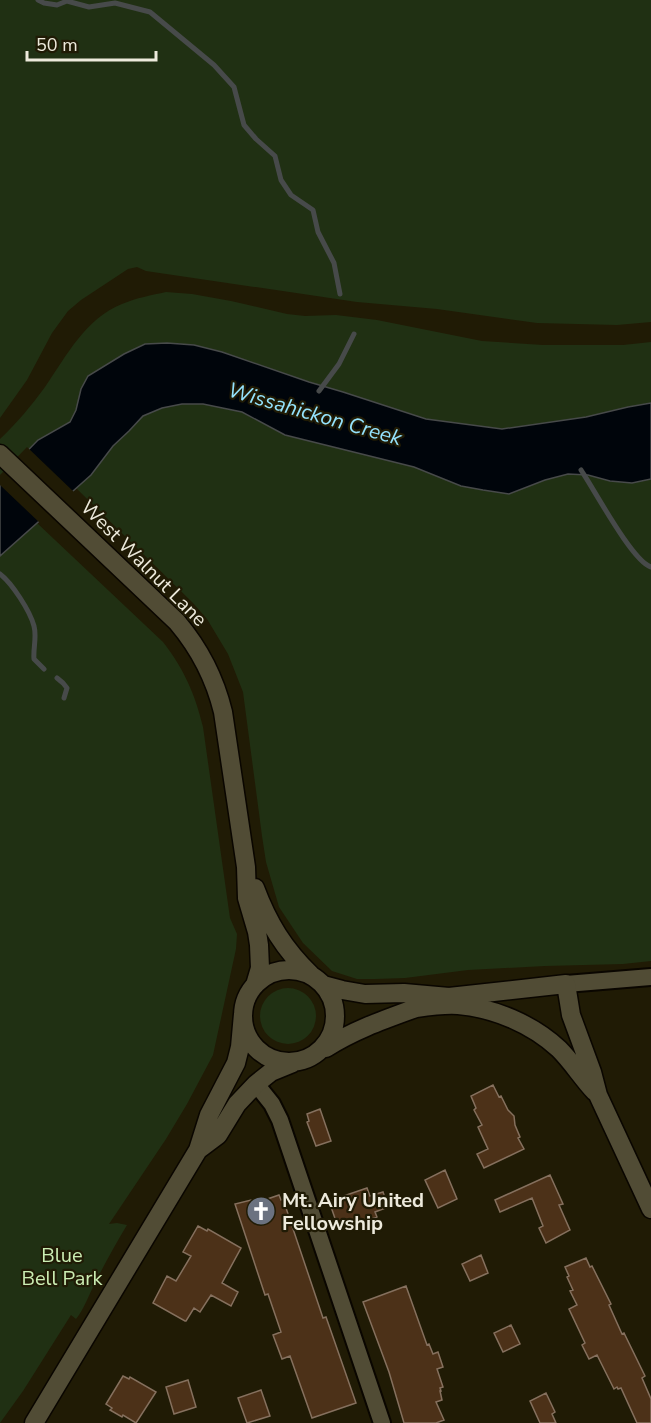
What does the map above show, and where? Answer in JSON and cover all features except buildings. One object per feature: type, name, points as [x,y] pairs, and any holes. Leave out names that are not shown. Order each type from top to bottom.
[{"type":"street","name":"West Walnut Lane","points":[[0,454],[177,622],[203,659],[219,694],[225,724],[246,867],[247,898],[257,932],[260,957],[260,968],[255,985]]},
{"type":"street","name":"West Walnut Lane","points":[[246,867],[263,909],[279,938],[297,961],[319,981]]},
{"type":"street","points":[[34,1423],[198,1150],[209,1115],[237,1063],[247,998],[255,985],[270,974],[288,969],[306,973],[319,981],[352,992],[365,994],[404,993],[448,997],[651,977]]},
{"type":"street","points":[[319,981],[330,993],[334,1002],[336,1023],[333,1033],[322,1050]]},
{"type":"street","points":[[566,984],[571,1015],[598,1095],[651,1209]]},
{"type":"street","points":[[198,1150],[218,1135],[237,1104],[271,1072],[309,1058],[362,1028],[448,997]]},
{"type":"street","points":[[416,1008],[447,1005],[472,1007],[489,1010],[527,1026],[560,1050],[598,1095]]},
{"type":"street","points":[[243,1014],[246,1033],[257,1050],[284,1063],[295,1062]]},
{"type":"street","points":[[256,1084],[272,1104],[280,1120],[382,1423]]},
{"type":"green space","points":[[0,0],[651,0],[651,322],[617,325],[537,323],[437,309],[357,302],[146,271],[137,267],[128,269],[68,311],[52,333],[27,380],[0,418]]},
{"type":"green space","points":[[166,292],[231,301],[287,314],[336,315],[377,320],[482,341],[543,345],[623,345],[651,342],[651,403],[586,417],[502,429],[426,419],[195,345],[145,344],[81,389],[76,410],[70,422],[0,479],[0,439],[18,421],[45,387],[87,328],[122,304]]},
{"type":"green space","points":[[182,404],[203,404],[242,412],[285,435],[414,467],[461,486],[483,490],[509,494],[568,474],[632,483],[651,479],[651,961],[468,970],[405,978],[357,979],[332,971],[303,943],[279,907],[266,862],[243,692],[228,654],[207,619],[193,603],[76,488],[91,475],[113,446],[143,416],[162,408]]},
{"type":"green space","name":"Blue Bell Park","points":[[37,523],[163,642],[188,682],[203,727],[230,918],[237,934],[236,949],[213,1055],[166,1139],[109,1224],[127,1225],[81,1311],[76,1319],[71,1315],[0,1423],[0,556]]},
{"type":"green space","points":[[288,988],[299,990],[308,996],[314,1005],[316,1016],[314,1027],[308,1036],[299,1042],[288,1044],[277,1042],[268,1036],[262,1027],[260,1016],[262,1005],[268,996],[277,990]]},
{"type":"water","name":"Wissahickon Creek","points":[[145,344],[194,345],[222,352],[426,419],[502,429],[586,417],[651,403],[651,479],[632,483],[568,474],[509,494],[483,490],[461,486],[414,467],[285,435],[242,412],[203,404],[182,404],[162,408],[143,416],[113,446],[91,475],[0,556],[0,479],[38,440],[70,422],[88,376]]},
{"type":"pier","points":[[27,447],[75,493],[41,524],[0,485],[0,475]]},
{"type":"waterway","points":[[38,0],[57,5],[67,1],[89,7],[115,3],[150,12],[214,65],[234,87],[244,125],[275,156],[281,180],[291,195],[313,210],[318,232],[334,263],[340,294]]},
{"type":"waterway","points":[[319,391],[339,364],[354,334]]},
{"type":"waterway","points":[[581,470],[624,539],[643,562],[651,567]]},
{"type":"waterway","points":[[0,574],[15,590],[29,613],[35,630],[34,659],[44,669]]},
{"type":"waterway","points":[[57,678],[67,688],[64,698]]},
{"type":"place","name":"Mt. Airy United Fellowship","points":[[261,1211]]}]
